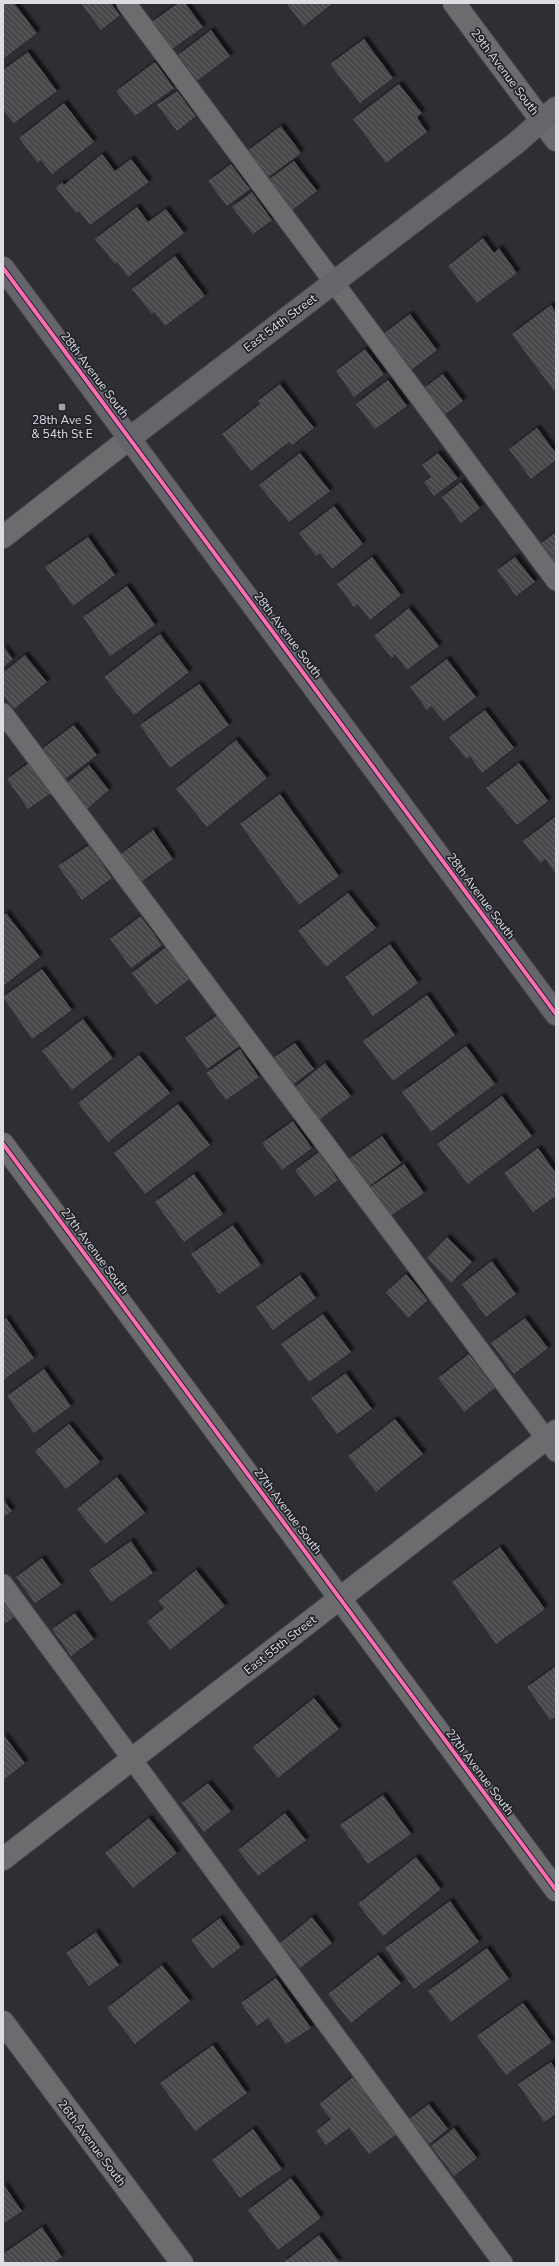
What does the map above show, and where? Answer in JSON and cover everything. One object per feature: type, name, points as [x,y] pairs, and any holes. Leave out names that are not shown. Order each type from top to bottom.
[{"type":"street","name":"29th Avenue South","points":[[454,3],[549,114],[556,140]]},
{"type":"street","name":"East 54th Street","points":[[3,536],[515,144],[549,114]]},
{"type":"street","name":"28th Avenue South","points":[[3,268],[556,1014]]},
{"type":"street","name":"27th Avenue South","points":[[3,1144],[556,1890]]},
{"type":"street","name":"East 55th Street","points":[[3,1859],[340,1598],[553,1441]]},
{"type":"street","name":"26th Avenue South","points":[[3,2022],[182,2263]]},
{"type":"lane","points":[[126,3],[556,581]]},
{"type":"lane","points":[[3,713],[553,1441]]},
{"type":"lane","points":[[3,1584],[503,2263]]},
{"type":"building","points":[[3,3],[14,3],[37,33],[3,59]]},
{"type":"building","points":[[85,3],[111,3],[120,15],[101,30],[82,5]]},
{"type":"building","points":[[178,3],[185,3],[203,27],[172,49],[152,22]]},
{"type":"building","points":[[286,3],[333,3],[304,26]]},
{"type":"building","points":[[211,30],[230,56],[197,81],[178,55]]},
{"type":"building","points":[[364,39],[393,78],[360,103],[330,64]]},
{"type":"building","points":[[28,52],[57,91],[14,123],[3,110],[3,70]]},
{"type":"building","points":[[155,62],[174,88],[135,116],[116,91]]},
{"type":"building","points":[[399,84],[422,113],[417,117],[427,132],[386,163],[353,119]]},
{"type":"building","points":[[177,91],[196,116],[177,131],[157,105]]},
{"type":"building","points":[[64,103],[94,142],[52,174],[41,160],[38,163],[19,138]]},
{"type":"building","points":[[281,126],[301,153],[267,178],[247,151]]},
{"type":"building","points":[[102,154],[115,171],[131,159],[149,182],[90,225],[79,211],[76,213],[56,188],[62,182],[64,185]]},
{"type":"building","points":[[294,161],[317,191],[291,211],[268,180]]},
{"type":"building","points":[[231,164],[250,189],[227,206],[208,181]]},
{"type":"building","points":[[252,192],[272,220],[253,234],[232,207]]},
{"type":"building","points":[[137,207],[148,222],[166,209],[184,233],[128,277],[117,262],[115,264],[95,239]]},
{"type":"building","points":[[483,238],[494,253],[499,248],[517,273],[477,303],[448,266]]},
{"type":"building","points":[[175,256],[205,296],[165,326],[154,312],[152,314],[132,289]]},
{"type":"building","points":[[551,305],[556,312],[556,389],[554,391],[512,334]]},
{"type":"building","points":[[410,314],[437,350],[410,371],[383,334]]},
{"type":"building","points":[[365,349],[384,374],[354,397],[336,371]]},
{"type":"building","points":[[443,374],[463,401],[443,416],[424,388]]},
{"type":"building","points":[[388,380],[407,406],[375,429],[356,404]]},
{"type":"building","points":[[280,384],[314,428],[292,445],[289,442],[251,471],[222,434],[260,404],[258,401]]},
{"type":"building","points":[[537,428],[556,453],[556,460],[531,479],[509,449]]},
{"type":"building","points":[[300,453],[330,491],[289,522],[259,485]]},
{"type":"building","points":[[438,453],[458,478],[434,496],[424,482],[431,477],[422,465]]},
{"type":"building","points":[[461,482],[480,508],[461,523],[442,497]]},
{"type":"building","points":[[334,506],[363,544],[332,569],[320,553],[316,556],[299,533]]},
{"type":"building","points":[[556,532],[556,566],[540,544]]},
{"type":"building","points":[[88,537],[115,575],[73,606],[45,567]]},
{"type":"building","points":[[372,557],[401,595],[370,620],[358,604],[354,607],[337,584]]},
{"type":"building","points":[[515,557],[535,582],[516,596],[497,570]]},
{"type":"building","points":[[127,586],[155,625],[110,656],[83,617]]},
{"type":"building","points":[[409,608],[439,646],[407,670],[395,654],[392,658],[374,636]]},
{"type":"building","points":[[160,634],[189,672],[134,715],[104,677]]},
{"type":"building","points":[[3,646],[13,659],[3,667]]},
{"type":"building","points":[[25,655],[47,682],[14,709],[3,695],[3,673]]},
{"type":"building","points":[[447,659],[476,697],[444,721],[431,706],[427,710],[410,687]]},
{"type":"building","points":[[199,684],[229,725],[170,768],[140,725]]},
{"type":"building","points":[[485,710],[514,748],[482,773],[470,756],[466,759],[449,737]]},
{"type":"building","points":[[74,725],[97,755],[65,779],[42,749]]},
{"type":"building","points":[[236,740],[267,778],[207,827],[176,789]]},
{"type":"building","points":[[29,763],[51,793],[28,809],[7,779]]},
{"type":"building","points":[[519,763],[548,801],[517,825],[486,788]]},
{"type":"building","points":[[89,765],[109,790],[87,809],[67,783]]},
{"type":"building","points":[[280,794],[339,876],[299,905],[240,824]]},
{"type":"building","points":[[556,816],[556,874],[545,859],[540,863],[523,841]]},
{"type":"building","points":[[153,830],[173,859],[141,882],[121,854]]},
{"type":"building","points":[[89,845],[112,878],[82,900],[58,866]]},
{"type":"building","points":[[348,893],[376,928],[326,967],[298,931]]},
{"type":"building","points":[[6,913],[40,957],[3,986],[3,915]]},
{"type":"building","points":[[141,916],[162,945],[131,968],[110,939]]},
{"type":"building","points":[[390,944],[418,983],[373,1016],[345,977]]},
{"type":"building","points":[[166,947],[191,978],[156,1005],[132,973]]},
{"type":"building","points":[[42,969],[72,1010],[32,1039],[3,997]]},
{"type":"building","points":[[427,995],[455,1035],[393,1081],[363,1041]]},
{"type":"building","points":[[223,1011],[245,1042],[207,1069],[185,1038]]},
{"type":"building","points":[[83,1019],[113,1058],[72,1090],[42,1051]]},
{"type":"building","points":[[295,1043],[314,1069],[292,1085],[273,1058]]},
{"type":"building","points":[[466,1046],[495,1084],[431,1132],[402,1092]]},
{"type":"building","points":[[240,1049],[259,1077],[226,1100],[206,1073]]},
{"type":"building","points":[[139,1055],[170,1093],[108,1142],[78,1103]]},
{"type":"building","points":[[325,1063],[351,1096],[319,1120],[294,1088]]},
{"type":"building","points":[[502,1096],[532,1136],[468,1184],[437,1144]]},
{"type":"building","points":[[178,1104],[210,1145],[145,1194],[114,1153]]},
{"type":"building","points":[[293,1121],[312,1148],[282,1170],[262,1143]]},
{"type":"building","points":[[382,1136],[401,1163],[368,1187],[349,1159]]},
{"type":"building","points":[[538,1148],[556,1173],[556,1196],[533,1212],[504,1173]]},
{"type":"building","points":[[319,1152],[338,1180],[315,1197],[295,1170]]},
{"type":"building","points":[[404,1164],[424,1193],[389,1217],[369,1188]]},
{"type":"building","points":[[194,1174],[223,1214],[184,1242],[155,1202]]},
{"type":"building","points":[[233,1225],[261,1265],[219,1294],[191,1254]]},
{"type":"building","points":[[447,1237],[472,1262],[451,1283],[427,1258]]},
{"type":"building","points":[[492,1261],[516,1294],[486,1317],[462,1284]]},
{"type":"building","points":[[406,1274],[428,1300],[408,1318],[386,1292]]},
{"type":"building","points":[[300,1275],[316,1298],[273,1330],[256,1307]]},
{"type":"building","points":[[323,1314],[351,1352],[309,1382],[281,1344]]},
{"type":"building","points":[[6,1318],[34,1358],[3,1380],[3,1320]]},
{"type":"building","points":[[525,1318],[548,1348],[514,1374],[491,1343]]},
{"type":"building","points":[[469,1354],[495,1388],[464,1412],[438,1378]]},
{"type":"building","points":[[44,1369],[71,1406],[34,1433],[7,1396]]},
{"type":"building","points":[[346,1373],[372,1409],[337,1434],[311,1398]]},
{"type":"building","points":[[395,1419],[423,1454],[376,1492],[348,1456]]},
{"type":"building","points":[[69,1424],[100,1462],[66,1489],[35,1451]]},
{"type":"building","points":[[117,1477],[145,1513],[105,1544],[77,1509]]},
{"type":"building","points":[[3,1499],[12,1511],[3,1517]]},
{"type":"building","points":[[131,1541],[153,1573],[111,1602],[89,1570]]},
{"type":"building","points":[[500,1547],[545,1609],[496,1644],[452,1582]]},
{"type":"building","points":[[42,1558],[61,1585],[35,1603],[16,1577]]},
{"type":"building","points":[[196,1570],[225,1606],[170,1650],[147,1622],[164,1608],[158,1601]]},
{"type":"building","points":[[3,1595],[17,1615],[3,1625]]},
{"type":"building","points":[[75,1613],[94,1639],[71,1656],[52,1629]]},
{"type":"building","points":[[556,1666],[556,1716],[550,1720],[527,1687]]},
{"type":"building","points":[[314,1698],[339,1729],[278,1778],[253,1747]]},
{"type":"building","points":[[3,1734],[25,1763],[3,1780]]},
{"type":"building","points":[[208,1783],[231,1811],[204,1832],[182,1803]]},
{"type":"building","points":[[383,1795],[411,1834],[368,1864],[340,1825]]},
{"type":"building","points":[[285,1813],[306,1840],[258,1876],[238,1850]]},
{"type":"building","points":[[149,1818],[177,1853],[133,1888],[105,1853]]},
{"type":"building","points":[[416,1857],[441,1889],[383,1936],[358,1904]]},
{"type":"building","points":[[450,1901],[479,1942],[414,1989],[385,1948]]},
{"type":"building","points":[[312,1917],[332,1943],[300,1968],[280,1943]]},
{"type":"building","points":[[220,1918],[241,1947],[212,1969],[191,1940]]},
{"type":"building","points":[[96,1932],[119,1965],[89,1986],[66,1953]]},
{"type":"building","points":[[487,1948],[509,1979],[451,2022],[428,1991]]},
{"type":"building","points":[[378,1955],[401,1983],[351,2023],[328,1994]]},
{"type":"building","points":[[162,1965],[190,2001],[135,2044],[107,2008]]},
{"type":"building","points":[[276,1978],[311,2028],[286,2044],[268,2018],[257,2026],[241,2003]]},
{"type":"building","points":[[523,2003],[552,2042],[506,2075],[477,2036]]},
{"type":"building","points":[[213,2045],[247,2093],[195,2131],[160,2083]]},
{"type":"building","points":[[551,2062],[556,2070],[556,2114],[544,2122],[518,2084]]},
{"type":"building","points":[[353,2077],[397,2134],[369,2154],[349,2128],[326,2145],[316,2131],[331,2119],[319,2104]]},
{"type":"building","points":[[429,2104],[448,2129],[429,2144],[409,2119]]},
{"type":"building","points":[[454,2128],[477,2158],[454,2176],[431,2146]]},
{"type":"building","points":[[253,2129],[282,2169],[240,2198],[212,2160]]},
{"type":"building","points":[[291,2178],[321,2218],[278,2250],[248,2210]]},
{"type":"building","points":[[4,2185],[22,2211],[3,2224],[3,2186]]},
{"type":"building","points":[[42,2227],[62,2257],[53,2263],[3,2263],[3,2254]]},
{"type":"building","points":[[319,2235],[340,2263],[283,2263]]},
{"type":"cycle path","points":[[3,268],[556,1014]]},
{"type":"cycle path","points":[[3,1144],[556,1890]]},
{"type":"place","name":"28th Ave S & 54th St E","points":[[62,407]]}]
